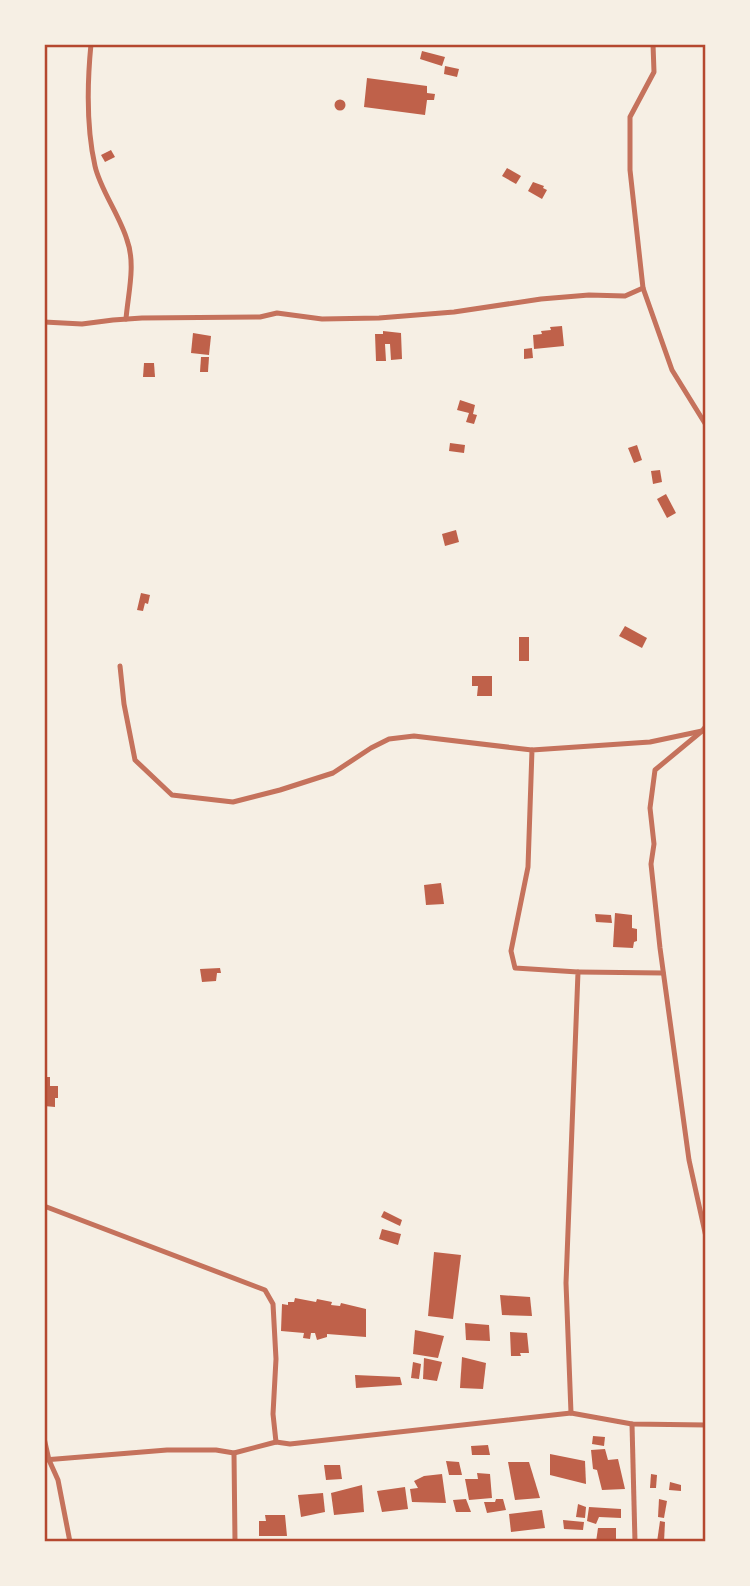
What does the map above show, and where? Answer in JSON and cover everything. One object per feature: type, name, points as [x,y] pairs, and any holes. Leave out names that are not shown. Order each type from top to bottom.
[{"type":"street","points":[[91,44],[87,79],[88,118],[95,169],[128,242],[131,269],[125,319]]},
{"type":"street","points":[[653,44],[654,72],[631,117],[630,170],[643,288],[672,370],[706,425]]},
{"type":"street","points":[[44,322],[82,324],[125,319],[260,317],[277,313],[322,319],[379,318],[454,312],[541,299],[589,295],[625,296],[643,288]]},
{"type":"street","points":[[120,666],[135,760],[172,795],[233,802],[333,774],[389,738],[414,736],[532,750],[650,742],[704,729]]},
{"type":"street","points":[[704,729],[655,770],[650,808],[654,844],[651,864],[663,973],[689,1160],[706,1237]]},
{"type":"street","points":[[532,750],[528,867],[511,951],[515,968],[663,973]]},
{"type":"street","points":[[571,1413],[566,1283],[578,972]]},
{"type":"street","points":[[44,1206],[265,1290],[273,1304],[276,1359],[273,1413],[276,1442]]},
{"type":"street","points":[[46,1460],[167,1450],[216,1450],[234,1453],[276,1442],[290,1444],[571,1413],[632,1423],[706,1424]]},
{"type":"street","points":[[632,1423],[635,1542]]},
{"type":"street","points":[[44,1438],[46,1460],[58,1480],[70,1542]]},
{"type":"street","points":[[234,1453],[236,1542]]},
{"type":"building","points":[[422,51],[445,57],[442,66],[420,59]]},
{"type":"building","points":[[445,66],[459,69],[457,77],[444,74]]},
{"type":"building","points":[[367,78],[427,86],[427,93],[435,94],[434,100],[427,100],[425,115],[364,107]]},
{"type":"building","points":[[340,100],[344,101],[344,109],[340,110],[336,109],[335,105],[336,101]]},
{"type":"building","points":[[111,150],[115,157],[105,162],[101,155]]},
{"type":"building","points":[[507,168],[521,176],[516,184],[502,176]]},
{"type":"building","points":[[533,182],[547,190],[542,199],[528,191]]},
{"type":"building","points":[[562,326],[564,346],[534,349],[533,335],[551,330],[550,327]]},
{"type":"building","points":[[383,331],[401,333],[402,359],[391,360],[390,344],[385,344],[386,361],[376,361],[375,334],[383,334]]},
{"type":"building","points":[[193,333],[211,336],[209,355],[191,353]]},
{"type":"building","points":[[532,348],[533,358],[524,359],[524,349]]},
{"type":"building","points":[[201,357],[209,357],[208,372],[200,372]]},
{"type":"building","points":[[144,363],[154,363],[155,377],[143,377]]},
{"type":"building","points":[[460,400],[475,405],[473,414],[477,415],[474,424],[466,422],[469,413],[457,410]]},
{"type":"building","points":[[450,443],[465,445],[464,453],[449,451]]},
{"type":"building","points":[[637,445],[642,460],[634,463],[628,448]]},
{"type":"building","points":[[660,470],[662,482],[653,484],[651,471]]},
{"type":"building","points":[[666,494],[676,513],[667,518],[657,499]]},
{"type":"building","points":[[456,530],[459,542],[445,546],[442,534]]},
{"type":"building","points":[[141,593],[150,595],[143,611],[137,610]]},
{"type":"building","points":[[625,626],[647,638],[642,648],[619,636]]},
{"type":"building","points":[[519,637],[529,637],[529,661],[519,661]]},
{"type":"building","points":[[472,676],[492,676],[492,696],[477,696],[478,686],[472,686]]},
{"type":"building","points":[[441,883],[444,904],[426,905],[424,885]]},
{"type":"building","points":[[615,913],[632,915],[632,928],[637,929],[637,941],[634,942],[633,948],[613,947]]},
{"type":"building","points":[[595,914],[611,915],[612,923],[596,922]]},
{"type":"building","points":[[220,968],[221,973],[217,973],[216,981],[202,982],[200,969]]},
{"type":"building","points":[[44,1077],[50,1077],[50,1086],[58,1086],[55,1107],[44,1106]]},
{"type":"building","points":[[384,1211],[402,1220],[400,1226],[381,1217]]},
{"type":"building","points":[[382,1229],[401,1234],[398,1245],[379,1239]]},
{"type":"building","points":[[434,1252],[461,1255],[453,1319],[428,1316]]},
{"type":"building","points":[[500,1295],[530,1297],[532,1316],[502,1315]]},
{"type":"building","points":[[295,1298],[316,1302],[317,1299],[332,1302],[331,1305],[340,1306],[341,1303],[366,1309],[366,1337],[327,1334],[327,1337],[317,1340],[315,1333],[311,1333],[310,1339],[303,1338],[304,1333],[281,1331],[282,1304],[288,1305],[288,1302],[294,1302]]},
{"type":"building","points":[[465,1323],[489,1325],[490,1341],[466,1340]]},
{"type":"building","points":[[415,1330],[444,1336],[438,1358],[413,1354]]},
{"type":"building","points":[[510,1332],[527,1333],[529,1353],[511,1356]]},
{"type":"building","points":[[462,1357],[486,1363],[483,1389],[460,1388]]},
{"type":"building","points":[[424,1358],[442,1362],[437,1381],[423,1379]]},
{"type":"building","points":[[413,1362],[421,1364],[419,1379],[411,1378]]},
{"type":"building","points":[[355,1375],[400,1377],[402,1385],[356,1388]]},
{"type":"building","points":[[593,1436],[605,1437],[604,1446],[592,1444]]},
{"type":"building","points":[[488,1445],[490,1455],[472,1455],[471,1446]]},
{"type":"building","points":[[605,1449],[608,1460],[618,1459],[625,1489],[602,1490],[597,1470],[593,1469],[591,1450]]},
{"type":"building","points":[[550,1454],[585,1461],[586,1484],[550,1475]]},
{"type":"building","points":[[446,1461],[459,1462],[462,1475],[449,1475]]},
{"type":"building","points":[[508,1462],[529,1462],[540,1498],[515,1500]]},
{"type":"building","points":[[324,1465],[340,1465],[342,1479],[326,1480]]},
{"type":"building","points":[[477,1473],[490,1474],[492,1498],[469,1500],[465,1479],[478,1479]]},
{"type":"building","points":[[442,1474],[446,1503],[412,1502],[410,1489],[418,1488],[414,1481],[424,1476]]},
{"type":"building","points":[[651,1474],[657,1475],[656,1488],[650,1488]]},
{"type":"building","points":[[670,1482],[681,1485],[681,1491],[669,1490]]},
{"type":"building","points":[[362,1485],[364,1512],[334,1515],[331,1493]]},
{"type":"building","points":[[405,1487],[408,1509],[382,1512],[377,1491]]},
{"type":"building","points":[[323,1493],[325,1512],[301,1517],[298,1495]]},
{"type":"building","points":[[466,1499],[471,1512],[456,1512],[453,1500]]},
{"type":"building","points":[[496,1499],[503,1499],[506,1510],[487,1513],[484,1502],[495,1502]]},
{"type":"building","points":[[659,1499],[667,1501],[664,1518],[658,1517]]},
{"type":"building","points":[[578,1504],[586,1507],[585,1518],[576,1517]]},
{"type":"building","points":[[589,1507],[621,1509],[621,1518],[599,1517],[596,1524],[587,1521]]},
{"type":"building","points":[[542,1510],[545,1528],[511,1532],[509,1514]]},
{"type":"building","points":[[265,1515],[285,1515],[287,1536],[259,1536],[259,1521],[266,1521]]},
{"type":"building","points":[[563,1520],[584,1522],[583,1530],[564,1529]]},
{"type":"building","points":[[660,1521],[665,1522],[664,1542],[657,1542]]},
{"type":"building","points":[[598,1528],[616,1528],[616,1542],[596,1542]]}]
